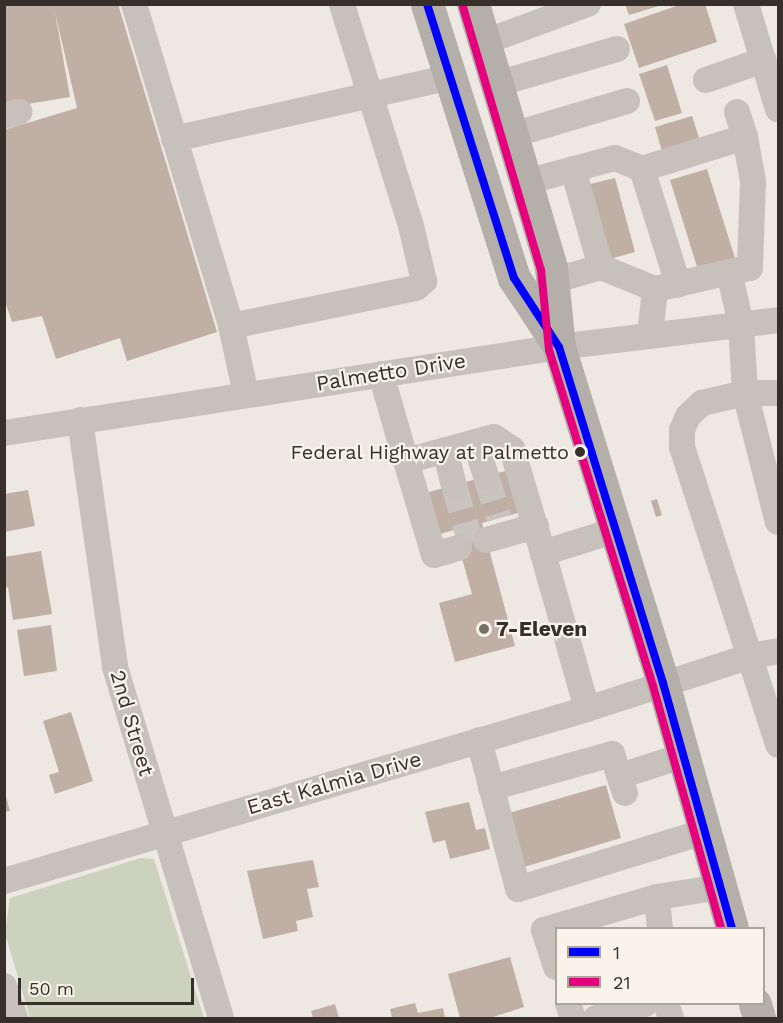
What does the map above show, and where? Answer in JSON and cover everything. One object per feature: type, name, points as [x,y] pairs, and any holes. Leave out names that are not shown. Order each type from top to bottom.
[{"type":"main road","points":[[427,4],[514,278],[559,347]]},
{"type":"main road","points":[[473,4],[526,182],[552,281],[559,347],[613,531],[685,755],[703,832],[732,927]]},
{"type":"street","points":[[134,4],[231,326],[246,394]]},
{"type":"street","points":[[231,326],[416,288],[424,281],[424,272],[372,94],[342,4]]},
{"type":"street","points":[[485,42],[588,4]]},
{"type":"street","points":[[746,4],[778,109]]},
{"type":"street","points":[[497,84],[617,49]]},
{"type":"street","points":[[706,80],[764,60]]},
{"type":"street","points":[[174,139],[451,77]]},
{"type":"street","points":[[512,135],[627,101]]},
{"type":"street","points":[[552,281],[601,267],[666,287],[750,268],[753,181],[745,137],[737,112]]},
{"type":"street","points":[[526,182],[615,158],[642,169],[745,137]]},
{"type":"street","points":[[573,169],[601,267]]},
{"type":"street","points":[[642,169],[666,287],[650,336]]},
{"type":"street","points":[[729,272],[741,324],[745,393],[778,522]]},
{"type":"street","name":"Palmetto Drive","points":[[4,433],[559,347],[778,320]]},
{"type":"street","points":[[381,374],[434,555],[459,548]]},
{"type":"street","points":[[778,393],[745,393],[702,404],[688,416],[682,430],[682,447],[778,745]]},
{"type":"street","name":"2nd Street","points":[[80,420],[115,667],[221,1018]]},
{"type":"street","points":[[406,460],[494,437],[512,449],[587,709]]},
{"type":"street","points":[[475,442],[486,476]]},
{"type":"street","points":[[445,450],[454,485]]},
{"type":"street","points":[[496,531],[536,526]]},
{"type":"street","points":[[543,553],[613,531]]},
{"type":"street","name":"East Kalmia Drive","points":[[4,881],[587,709],[751,656],[778,651]]},
{"type":"street","points":[[478,741],[518,889],[703,832]]},
{"type":"street","points":[[491,788],[612,754],[622,784],[685,755]]},
{"type":"street","points":[[555,964],[544,930],[657,897],[720,888]]},
{"type":"street","points":[[657,897],[660,927]]},
{"type":"street","points":[[4,986],[15,1018]]},
{"type":"street","points":[[596,1018],[642,1005]]},
{"type":"green space","points":[[141,858],[154,859],[204,1018],[30,1018],[5,933],[10,898]]},
{"type":"building","points":[[4,4],[118,4],[217,332],[127,361],[120,338],[56,359],[42,316],[12,322],[4,298],[4,130],[77,108],[55,12],[70,97],[4,108]]},
{"type":"building","points":[[625,4],[662,4],[662,5],[629,15]]},
{"type":"building","points":[[682,4],[705,4],[717,42],[639,68],[624,24]]},
{"type":"building","points":[[667,65],[682,113],[655,121],[639,74]]},
{"type":"building","points":[[692,116],[701,144],[663,155],[655,127]]},
{"type":"building","points":[[707,169],[735,258],[698,270],[670,180]]},
{"type":"building","points":[[615,178],[635,252],[610,259],[590,184]]},
{"type":"building","points":[[509,470],[521,512],[482,523],[515,646],[455,662],[439,603],[472,594],[454,530],[440,534],[429,492]]},
{"type":"building","points":[[28,490],[35,526],[4,532],[4,494]]},
{"type":"building","points":[[657,499],[662,515],[656,517],[651,501]]},
{"type":"building","points":[[41,551],[52,614],[13,620],[8,587],[4,588],[4,557]]},
{"type":"building","points":[[51,625],[57,671],[24,676],[17,630]]},
{"type":"building","points":[[71,712],[93,781],[55,794],[49,775],[59,772],[43,721]]},
{"type":"building","points":[[606,785],[621,838],[524,867],[509,813]]},
{"type":"building","points":[[4,789],[10,811],[4,812]]},
{"type":"building","points":[[469,802],[476,830],[485,828],[490,849],[450,859],[445,840],[433,843],[425,812]]},
{"type":"building","points":[[313,860],[319,887],[307,889],[313,917],[296,921],[298,931],[263,939],[247,871]]},
{"type":"building","points":[[510,957],[524,1007],[490,1018],[460,1018],[448,974]]},
{"type":"building","points":[[415,1003],[418,1013],[443,1008],[445,1018],[392,1018],[390,1009]]},
{"type":"building","points":[[335,1004],[339,1018],[313,1018],[311,1011]]},
{"type":"tunnel","points":[[486,476],[499,518]]},
{"type":"tunnel","points":[[454,485],[471,544]]},
{"type":"transit line","name":"1","points":[[427,4],[514,278],[559,347],[663,683],[732,927]]},
{"type":"transit line","name":"21","points":[[463,7],[541,270],[549,350],[653,686],[721,927]]},
{"type":"place","name":"Federal Highway at Palmetto","points":[[580,452]]},
{"type":"place","name":"7-Eleven","points":[[484,629]]}]
